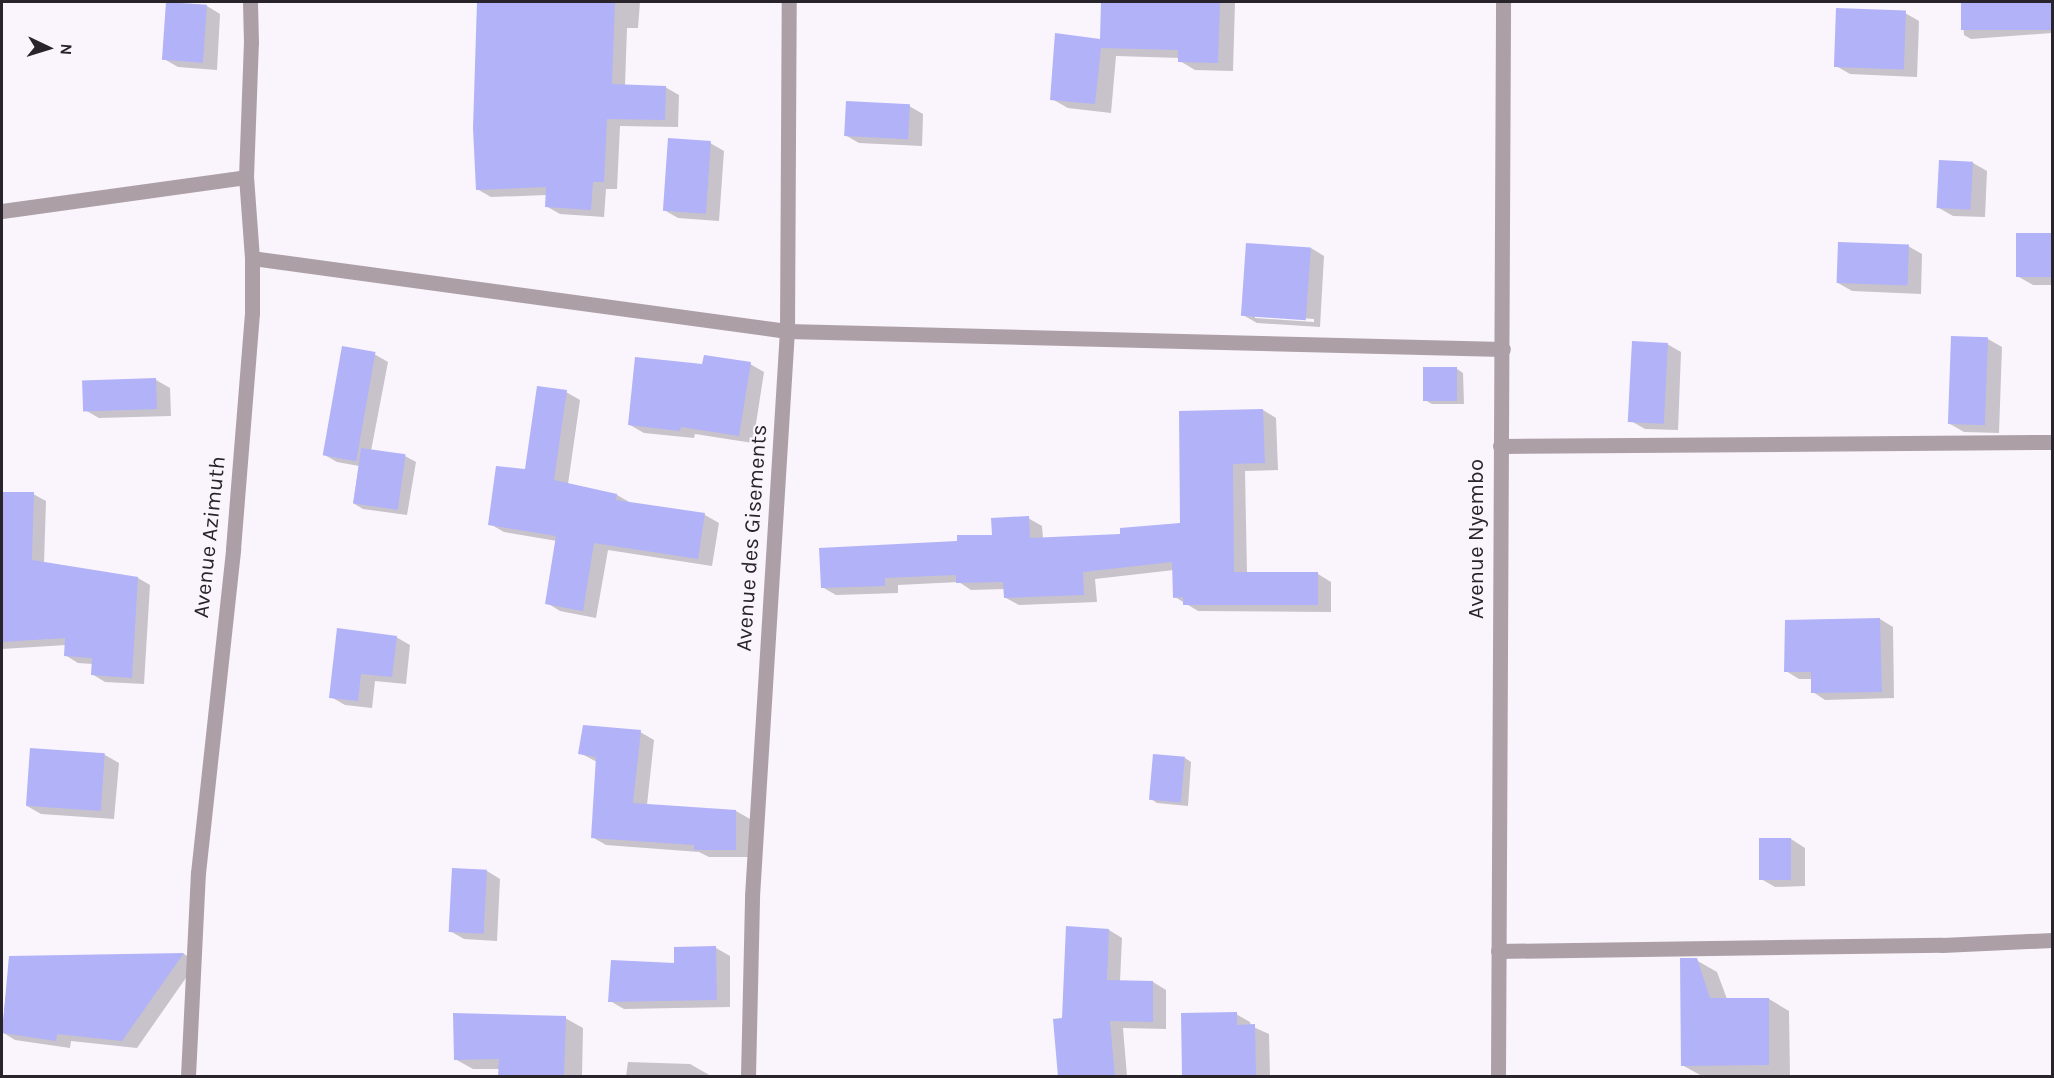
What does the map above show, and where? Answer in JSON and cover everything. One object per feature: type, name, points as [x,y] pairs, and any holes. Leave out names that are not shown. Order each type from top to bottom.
[{"type":"street","name":"Avenue Azimuth","points":[[188,1077],[198,873],[244,420],[252,313],[252,258],[246,177],[251,43],[250,2]]},
{"type":"street","name":"Avenue des Gisements","points":[[748,1077],[752,896],[788,331],[789,2]]},
{"type":"street","name":"Avenue Nyembo","points":[[1498,1077],[1503,2]]},
{"type":"street","points":[[2,211],[246,177]]},
{"type":"street","points":[[252,258],[788,331],[1503,349]]},
{"type":"street","points":[[1500,446],[2052,442]]},
{"type":"street","points":[[1498,951],[1942,945],[2052,940]]},
{"type":"building","points":[[166,2],[207,5],[203,63],[162,60]]},
{"type":"building","points":[[477,2],[615,2],[612,84],[666,86],[665,120],[607,119],[604,182],[593,182],[591,210],[545,207],[546,187],[476,190],[473,128]]},
{"type":"building","points":[[1101,2],[1220,2],[1218,63],[1178,62],[1178,50],[1101,48],[1095,104],[1050,100],[1055,33],[1100,39]]},
{"type":"building","points":[[1961,2],[2052,2],[2052,30],[1961,30]]},
{"type":"building","points":[[1836,8],[1906,10],[1904,69],[1834,67]]},
{"type":"building","points":[[846,101],[910,104],[908,139],[844,136]]},
{"type":"building","points":[[668,138],[711,141],[706,214],[663,211]]},
{"type":"building","points":[[1939,160],[1973,162],[1970,210],[1936,208]]},
{"type":"building","points":[[2016,233],[2052,233],[2052,277],[2016,277]]},
{"type":"building","points":[[1838,242],[1909,244],[1908,285],[1837,283]]},
{"type":"building","points":[[1246,243],[1311,248],[1306,320],[1241,316]]},
{"type":"building","points":[[1951,336],[1988,337],[1985,425],[1948,424]]},
{"type":"building","points":[[1632,341],[1668,343],[1664,424],[1628,422]]},
{"type":"building","points":[[342,346],[375,352],[356,461],[323,455]]},
{"type":"building","points":[[704,355],[751,362],[739,436],[681,427],[680,431],[628,425],[635,357],[702,364]]},
{"type":"building","points":[[1423,367],[1457,367],[1457,401],[1423,401]]},
{"type":"building","points":[[156,378],[157,409],[83,412],[82,381]]},
{"type":"building","points":[[537,386],[567,390],[554,480],[617,494],[616,500],[705,513],[698,559],[594,543],[583,611],[545,604],[556,536],[488,525],[496,466],[525,469]]},
{"type":"building","points":[[1263,409],[1265,463],[1233,464],[1234,572],[1318,572],[1318,605],[1183,605],[1183,597],[1173,598],[1172,562],[1083,572],[1084,595],[1004,598],[1003,582],[956,583],[956,575],[885,578],[885,586],[821,588],[819,548],[957,541],[957,535],[992,535],[991,518],[1029,516],[1030,538],[1120,534],[1120,528],[1180,523],[1179,411]]},
{"type":"building","points":[[361,448],[406,454],[398,510],[353,503]]},
{"type":"building","points":[[2,492],[34,492],[32,560],[138,577],[132,678],[91,675],[92,658],[64,656],[65,638],[2,642]]},
{"type":"building","points":[[1880,618],[1882,692],[1811,693],[1811,672],[1784,672],[1785,620]]},
{"type":"building","points":[[337,628],[397,636],[392,677],[361,674],[358,701],[329,698]]},
{"type":"building","points":[[583,725],[641,730],[633,803],[736,810],[736,850],[694,850],[694,845],[591,838],[596,757],[578,754]]},
{"type":"building","points":[[30,748],[105,753],[101,811],[26,806]]},
{"type":"building","points":[[1153,754],[1185,757],[1181,803],[1149,800]]},
{"type":"building","points":[[1759,838],[1791,838],[1791,880],[1759,880]]},
{"type":"building","points":[[452,868],[487,870],[484,934],[449,932]]},
{"type":"building","points":[[1066,926],[1109,929],[1107,980],[1153,981],[1153,1022],[1110,1021],[1115,1077],[1058,1077],[1053,1019],[1062,1018]]},
{"type":"building","points":[[716,946],[717,1000],[608,1002],[611,960],[674,963],[674,947]]},
{"type":"building","points":[[184,953],[122,1041],[57,1034],[56,1041],[2,1033],[9,956]]},
{"type":"building","points":[[1680,958],[1697,958],[1710,998],[1769,998],[1769,1065],[1681,1066]]},
{"type":"building","points":[[1237,1012],[1237,1025],[1255,1024],[1256,1076],[1182,1076],[1181,1013]]},
{"type":"building","points":[[453,1013],[566,1016],[564,1077],[498,1077],[499,1059],[454,1060]]}]
